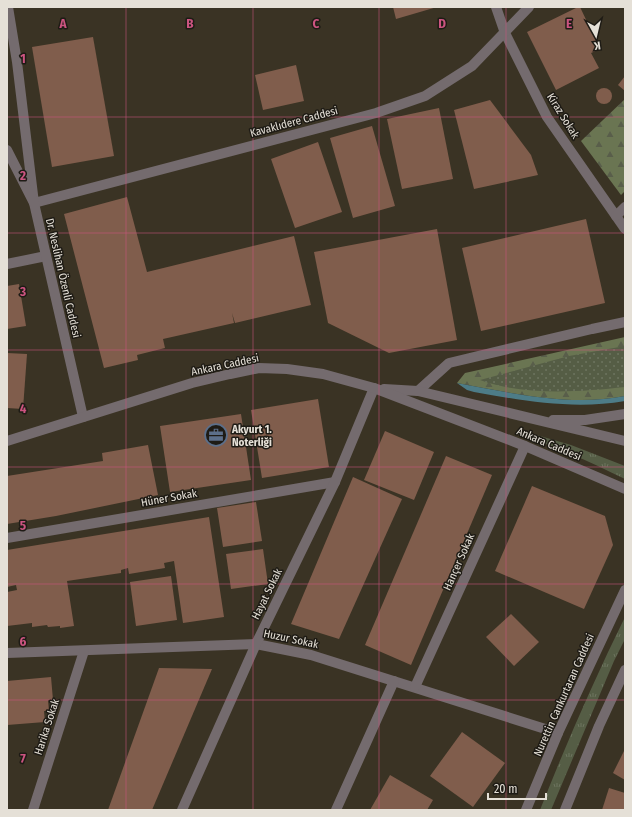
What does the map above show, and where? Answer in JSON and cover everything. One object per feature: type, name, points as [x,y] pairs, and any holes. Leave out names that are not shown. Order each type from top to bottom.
[{"type":"street","points":[[8,7],[17,62],[34,203]]},
{"type":"street","name":"Kiraz Sokak","points":[[496,7],[505,33],[546,117],[625,229]]},
{"type":"street","name":"Kavaklıdere Caddesi","points":[[34,203],[376,113],[424,96],[472,66],[529,7]]},
{"type":"street","name":"Dr. Neslihan Özenli Caddesi","points":[[7,150],[34,203],[83,417]]},
{"type":"street","points":[[616,216],[625,207]]},
{"type":"street","points":[[7,264],[46,256]]},
{"type":"street","points":[[418,391],[449,363],[625,322]]},
{"type":"street","name":"Ankara Caddesi","points":[[7,441],[192,384],[259,368],[287,369],[323,374],[374,388],[525,446],[625,489]]},
{"type":"street","name":"Ankara Caddesi","points":[[374,388],[418,391],[625,441]]},
{"type":"street","name":"Hayat Sokak","points":[[182,810],[256,644],[335,482],[374,388]]},
{"type":"street","name":"Ankara Caddesi","points":[[538,420],[585,420],[625,414]]},
{"type":"street","name":"Hançer Sokak","points":[[415,687],[525,446]]},
{"type":"street","name":"Hüner Sokak","points":[[7,538],[335,482]]},
{"type":"street","name":"Nurettin Cankurtaran Caddesi","points":[[526,810],[558,734],[625,590]]},
{"type":"street","name":"Huzur Sokak","points":[[7,654],[256,644],[312,655],[558,734]]},
{"type":"street","name":"Harika Sokak","points":[[33,810],[84,651]]},
{"type":"street","points":[[565,810],[599,726],[625,670]]},
{"type":"street","points":[[336,810],[394,681]]},
{"type":"green space","points":[[625,99],[625,191],[621,195],[581,141]]},
{"type":"green space","points":[[625,337],[625,396],[583,400],[562,399],[520,394],[457,383],[465,373]]},
{"type":"green space","points":[[625,346],[625,387],[571,391],[533,391],[514,389],[480,380],[569,356]]},
{"type":"green space","points":[[517,431],[571,445],[625,466],[625,479],[572,454],[516,434]]},
{"type":"green space","points":[[625,617],[625,639],[614,661],[551,810],[540,810],[602,664]]},
{"type":"water","points":[[457,383],[520,394],[562,399],[604,399],[625,396],[625,401],[587,405],[531,401],[474,392],[467,390]]},
{"type":"building","points":[[393,7],[437,7],[396,19]]},
{"type":"building","points":[[580,7],[600,49],[591,53],[599,68],[556,90],[527,32]]},
{"type":"building","points":[[93,37],[114,156],[52,167],[32,47]]},
{"type":"building","points":[[296,65],[304,101],[263,110],[255,75]]},
{"type":"building","points":[[625,76],[625,91],[618,85]]},
{"type":"building","points":[[604,88],[611,93],[612,96],[607,103],[604,104],[597,99],[596,96],[601,89]]},
{"type":"building","points":[[490,100],[531,155],[538,175],[474,189],[454,110]]},
{"type":"building","points":[[439,108],[453,179],[402,189],[387,119]]},
{"type":"building","points":[[372,126],[395,206],[353,218],[330,138]]},
{"type":"building","points":[[318,142],[342,212],[295,228],[271,159]]},
{"type":"building","points":[[127,197],[147,272],[294,236],[311,305],[235,323],[232,313],[234,323],[163,339],[165,348],[137,355],[138,360],[104,368],[64,214]]},
{"type":"building","points":[[586,219],[605,303],[481,331],[462,248]]},
{"type":"building","points":[[437,229],[457,340],[389,353],[328,323],[314,252]]},
{"type":"building","points":[[19,284],[26,326],[7,329],[7,286]]},
{"type":"building","points":[[7,353],[27,354],[23,409],[7,408]]},
{"type":"building","points":[[318,399],[329,467],[262,478],[251,410]]},
{"type":"building","points":[[241,414],[251,480],[170,492],[160,426]]},
{"type":"building","points":[[385,431],[434,452],[414,500],[364,480]]},
{"type":"building","points":[[148,445],[158,495],[56,516],[7,524],[7,476],[103,461],[102,453]]},
{"type":"building","points":[[446,456],[492,475],[411,665],[365,645]]},
{"type":"building","points":[[353,477],[402,499],[339,639],[291,624]]},
{"type":"building","points":[[532,486],[605,516],[613,545],[584,609],[495,571]]},
{"type":"building","points":[[256,502],[262,541],[223,547],[217,508]]},
{"type":"building","points":[[209,517],[224,617],[183,623],[174,561],[164,563],[165,568],[129,574],[128,568],[121,570],[121,573],[67,581],[74,626],[60,628],[60,626],[48,627],[47,625],[32,627],[32,623],[7,626],[7,592],[17,590],[16,585],[7,587],[7,550]]},
{"type":"building","points":[[263,549],[268,584],[231,589],[226,554]]},
{"type":"building","points":[[171,576],[177,620],[136,626],[130,582]]},
{"type":"building","points":[[511,614],[539,642],[514,666],[486,637]]},
{"type":"building","points":[[159,668],[212,669],[152,810],[108,810]]},
{"type":"building","points":[[51,677],[53,700],[48,700],[49,711],[44,711],[45,722],[7,725],[7,681]]},
{"type":"building","points":[[462,732],[505,763],[473,807],[430,776]]},
{"type":"building","points":[[625,749],[625,780],[613,773]]},
{"type":"building","points":[[390,775],[433,800],[427,810],[370,810]]},
{"type":"building","points":[[609,788],[625,793],[625,810],[602,810]]},
{"type":"place","name":"Akyurt 1. Noterliği","points":[[216,435]]}]
